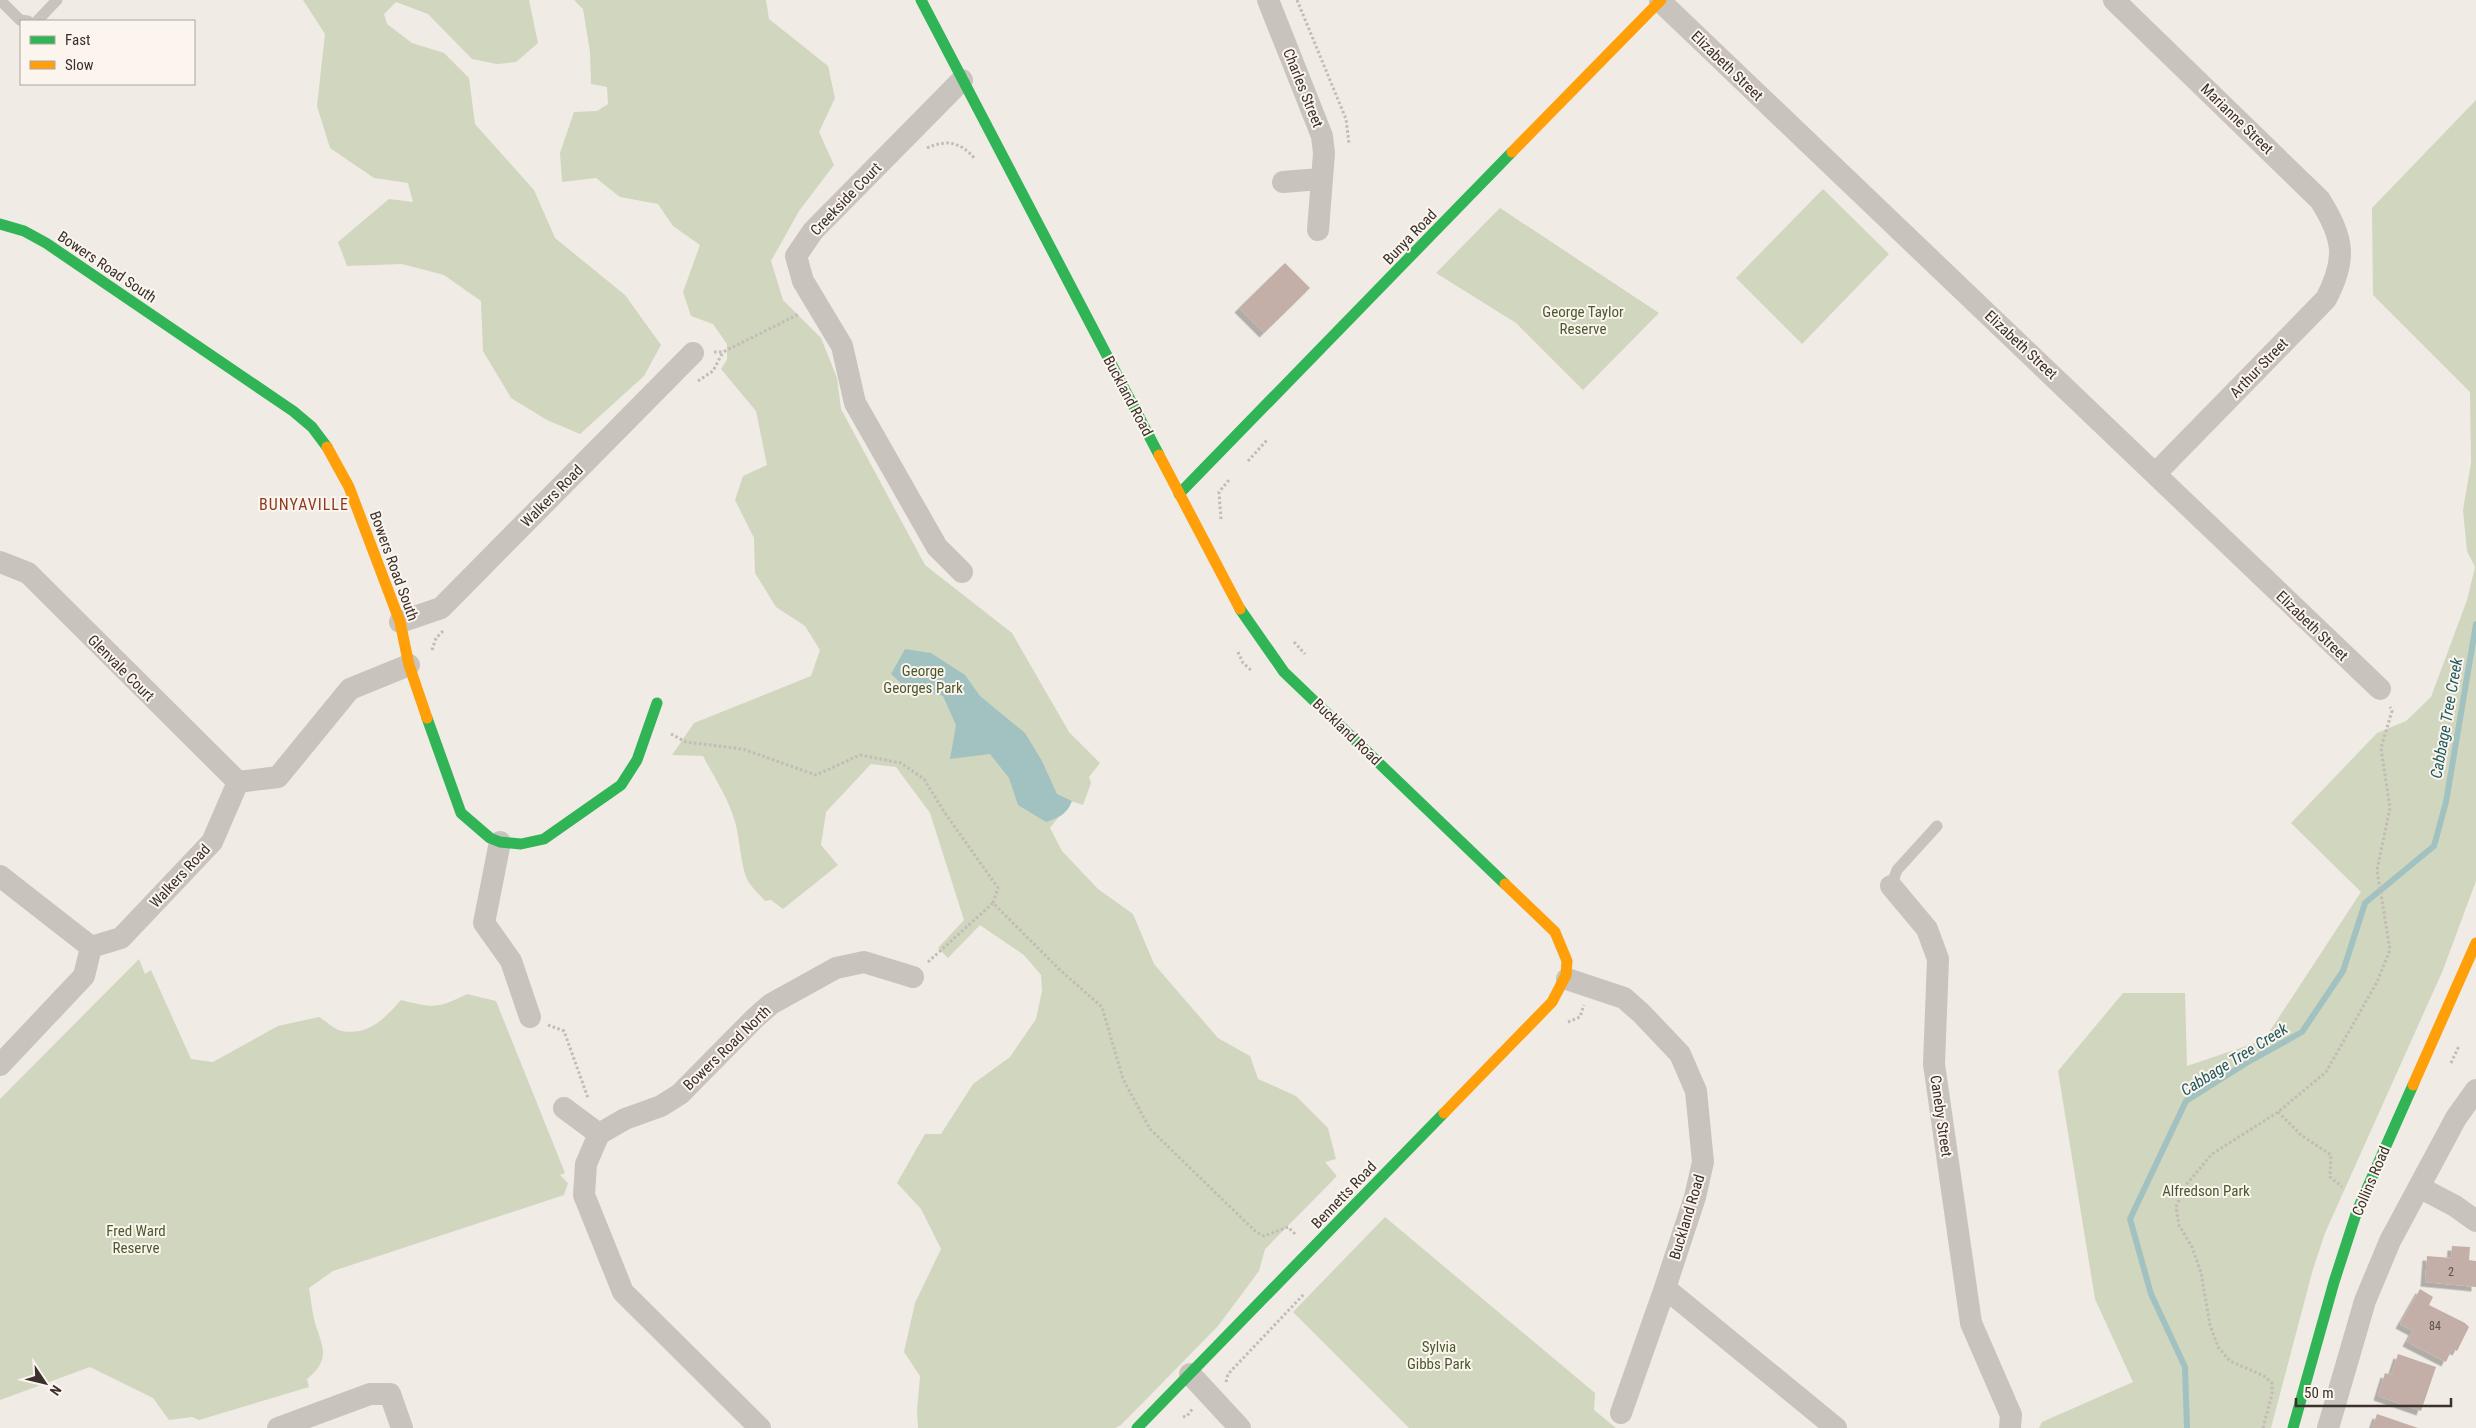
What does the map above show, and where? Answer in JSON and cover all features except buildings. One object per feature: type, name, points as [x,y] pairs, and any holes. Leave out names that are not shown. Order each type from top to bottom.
[{"type":"street","name":"Buckland Road","points":[[921,0],[1245,619],[1284,672],[1555,932],[1566,955],[1567,979],[1624,998],[1680,1054],[1696,1090],[1703,1162],[1695,1197],[1621,1413]]},
{"type":"street","name":"Charles Street","points":[[1268,0],[1322,136],[1324,153],[1320,179],[1318,230]]},
{"type":"street","name":"Elizabeth Street","points":[[1661,0],[2380,690]]},
{"type":"street","name":"Bunya Road","points":[[1179,494],[1661,0]]},
{"type":"street","name":"Marianne Street","points":[[2114,0],[2320,200],[2335,224],[2340,251]]},
{"type":"street","name":"Creekside Court","points":[[962,80],[813,231],[796,256],[803,281],[842,346],[855,403],[937,546],[962,572]]},
{"type":"street","points":[[1283,182],[1320,179]]},
{"type":"street","name":"Bowers Road South","points":[[0,224],[24,231],[46,243],[294,411],[312,427],[326,446],[349,487],[400,622],[409,665],[461,813],[480,832],[500,842],[522,844],[544,839],[621,786],[637,760],[648,722],[657,703]]},
{"type":"street","name":"Arthur Street","points":[[2156,473],[2326,299],[2337,277],[2340,251]]},
{"type":"street","name":"Walkers Road","points":[[400,622],[442,608],[693,352]]},
{"type":"street","name":"Glenvale Court","points":[[0,562],[28,573],[238,782]]},
{"type":"street","points":[[238,782],[278,777],[350,689],[409,665]]},
{"type":"street","name":"Walkers Road","points":[[91,947],[121,938],[212,842],[238,782]]},
{"type":"street","points":[[500,842],[484,923],[511,961],[530,1017]]},
{"type":"street","points":[[0,876],[91,947],[84,976],[0,1065]]},
{"type":"street","name":"Caneby Street","points":[[1891,886],[1927,929],[1938,959],[1934,1064],[1971,1323],[2011,1415],[2010,1428]]},
{"type":"street","name":"Collins Road","points":[[2293,1428],[2334,1282],[2357,1211],[2476,943]]},
{"type":"street","name":"Bowers Road North","points":[[594,1130],[661,1106],[680,1094],[771,1004],[836,968],[864,962],[913,977]]},
{"type":"street","name":"Bennetts Road","points":[[1137,1428],[1552,1002],[1567,979]]},
{"type":"street","points":[[2328,1428],[2365,1301],[2390,1241],[2456,1118],[2476,1090]]},
{"type":"street","points":[[564,1108],[594,1130],[586,1164],[584,1195],[623,1292],[760,1428]]},
{"type":"street","points":[[2419,1187],[2455,1206],[2476,1221]]},
{"type":"street","points":[[1665,1288],[1836,1428]]},
{"type":"street","points":[[1190,1374],[1240,1428]]},
{"type":"street","points":[[278,1428],[370,1394],[390,1394],[402,1428]]},
{"type":"lane","points":[[0,0],[20,20]]},
{"type":"lane","points":[[37,20],[57,0]]},
{"type":"lane","name":"Caneby Street","points":[[1891,886],[1897,870],[1937,826]]},
{"type":"path","points":[[1297,0],[1346,119],[1349,144]]},
{"type":"path","points":[[922,150],[939,142],[949,142],[962,146],[979,164]]},
{"type":"path","points":[[694,382],[713,371],[722,352],[806,310]]},
{"type":"path","points":[[1245,464],[1269,438]]},
{"type":"path","points":[[1224,525],[1218,502],[1219,492],[1232,476]]},
{"type":"path","points":[[434,658],[432,649],[436,638],[448,626]]},
{"type":"path","points":[[1289,637],[1305,654]]},
{"type":"path","points":[[1234,645],[1243,663],[1258,677]]},
{"type":"path","points":[[2263,1428],[2272,1394],[2272,1383],[2264,1376],[2230,1361],[2218,1347],[2210,1325],[2201,1273],[2192,1247],[2179,1225],[2176,1213],[2180,1196],[2185,1186],[2220,1146],[2278,1112],[2326,1072],[2377,982],[2390,950],[2378,870],[2390,808],[2381,748],[2392,711],[2380,690]]},
{"type":"path","points":[[648,722],[686,742],[742,749],[816,775],[860,755],[901,763],[924,779],[945,813],[998,888],[993,903],[913,977]]},
{"type":"path","points":[[993,903],[1060,970],[1102,1007],[1122,1080],[1150,1129],[1256,1232],[1264,1236],[1288,1227],[1310,1251]]},
{"type":"path","points":[[530,1017],[564,1031],[595,1116],[594,1130]]},
{"type":"path","points":[[2278,1112],[2301,1136],[2329,1153],[2332,1158],[2330,1178],[2346,1189]]},
{"type":"path","points":[[1296,1235],[1303,1228]]},
{"type":"green space","points":[[303,0],[529,0],[538,43],[516,62],[497,64],[472,59],[428,14],[396,2],[384,14],[387,24],[412,43],[444,53],[469,78],[475,124],[534,190],[555,238],[625,295],[661,345],[644,376],[580,434],[547,420],[511,398],[483,351],[481,301],[444,275],[402,264],[347,266],[338,242],[389,199],[413,202],[408,183],[374,178],[330,148],[317,106],[325,34]]},
{"type":"green space","name":"George Georges Park","points":[[574,0],[766,0],[769,19],[828,66],[835,98],[819,132],[834,165],[799,211],[771,261],[783,300],[821,338],[837,378],[841,409],[925,565],[1012,633],[1069,732],[1100,763],[1089,777],[1091,783],[1083,805],[1071,801],[1050,828],[1062,851],[1098,889],[1133,914],[1154,964],[1218,1038],[1250,1056],[1258,1079],[1296,1096],[1328,1128],[1336,1159],[1325,1162],[1337,1176],[1265,1249],[1259,1271],[1218,1326],[1121,1425],[1115,1428],[918,1428],[917,1411],[920,1376],[904,1352],[915,1303],[941,1249],[921,1209],[897,1183],[925,1134],[941,1134],[973,1084],[1010,1057],[1036,1019],[1042,991],[1041,975],[1024,955],[980,925],[948,958],[938,948],[964,920],[930,813],[896,767],[871,764],[826,812],[821,845],[838,865],[783,909],[771,900],[765,901],[747,879],[732,813],[703,756],[672,755],[694,723],[811,676],[820,650],[805,626],[776,607],[755,573],[754,538],[735,500],[743,476],[767,465],[756,411],[721,369],[727,360],[727,344],[713,324],[691,316],[683,292],[700,245],[673,226],[658,204],[620,197],[596,178],[562,182],[560,153],[574,112],[597,111],[608,104],[607,87],[591,84],[590,52],[583,9]]},
{"type":"green space","name":"Alfredson Park","points":[[2476,100],[2476,881],[2443,970],[2325,1233],[2313,1269],[2271,1428],[2039,1428],[2042,1422],[2133,1382],[2095,1299],[2058,1071],[2123,993],[2185,993],[2187,1066],[2264,1040],[2361,892],[2291,823],[2377,733],[2406,721],[2431,697],[2467,600],[2475,567],[2467,551],[2463,510],[2471,463],[2470,392],[2373,295],[2372,208]]},
{"type":"green space","points":[[1823,189],[1889,254],[1802,344],[1736,278]]},
{"type":"green space","name":"George Taylor Reserve","points":[[1500,208],[1659,313],[1583,390],[1516,323],[1436,273]]},
{"type":"green space","name":"Fred Ward Reserve","points":[[139,959],[145,974],[151,970],[191,1059],[213,1062],[278,1026],[319,1017],[339,1030],[352,1032],[360,1031],[376,1024],[401,1000],[420,1005],[435,1006],[442,1005],[467,994],[496,1001],[565,1173],[560,1175],[568,1183],[564,1195],[333,1271],[309,1288],[314,1319],[323,1353],[320,1365],[307,1379],[309,1387],[199,1420],[192,1417],[169,1420],[153,1398],[90,1367],[0,1400],[0,1099]]},
{"type":"green space","name":"Sylvia Gibbs Park","points":[[1385,1217],[1595,1393],[1594,1410],[1616,1428],[1409,1428],[1293,1312]]},
{"type":"water","points":[[905,649],[931,653],[965,675],[980,696],[1025,733],[1042,761],[1057,794],[1072,801],[1065,812],[1059,817],[1046,822],[1018,805],[1009,778],[990,754],[950,759],[956,725],[943,696],[903,685],[891,674]]},
{"type":"waterway","name":"Cabbage Tree Creek","points":[[2187,1428],[2185,1367],[2151,1294],[2130,1219],[2186,1101],[2248,1062],[2302,1032],[2343,971],[2365,903],[2434,846],[2446,802],[2476,624]]},
{"type":"traffic: fast","points":[[921,0],[1159,455]]},
{"type":"traffic: fast","points":[[1179,494],[1512,152]]},
{"type":"traffic: fast","points":[[0,224],[24,231],[46,243],[293,411],[312,427],[327,447]]},
{"type":"traffic: fast","points":[[1240,609],[1284,672],[1505,884]]},
{"type":"traffic: fast","points":[[427,718],[461,813],[490,838],[500,842],[521,844],[544,839],[621,785],[637,760],[657,703]]},
{"type":"traffic: fast","points":[[2293,1428],[2334,1282],[2357,1211],[2413,1085]]},
{"type":"traffic: fast","points":[[1137,1428],[1444,1113]]},
{"type":"traffic: slow","points":[[1512,152],[1661,0]]},
{"type":"traffic: slow","points":[[327,447],[349,487],[400,622],[409,665],[427,718]]},
{"type":"traffic: slow","points":[[1159,455],[1240,609]]},
{"type":"traffic: slow","points":[[1444,1113],[1552,1002],[1566,975],[1567,961],[1555,932],[1505,884]]},
{"type":"traffic: slow","points":[[2413,1085],[2476,943]]},
{"type":"district","name":"BUNYAVILLE","points":[[304,504]]}]
